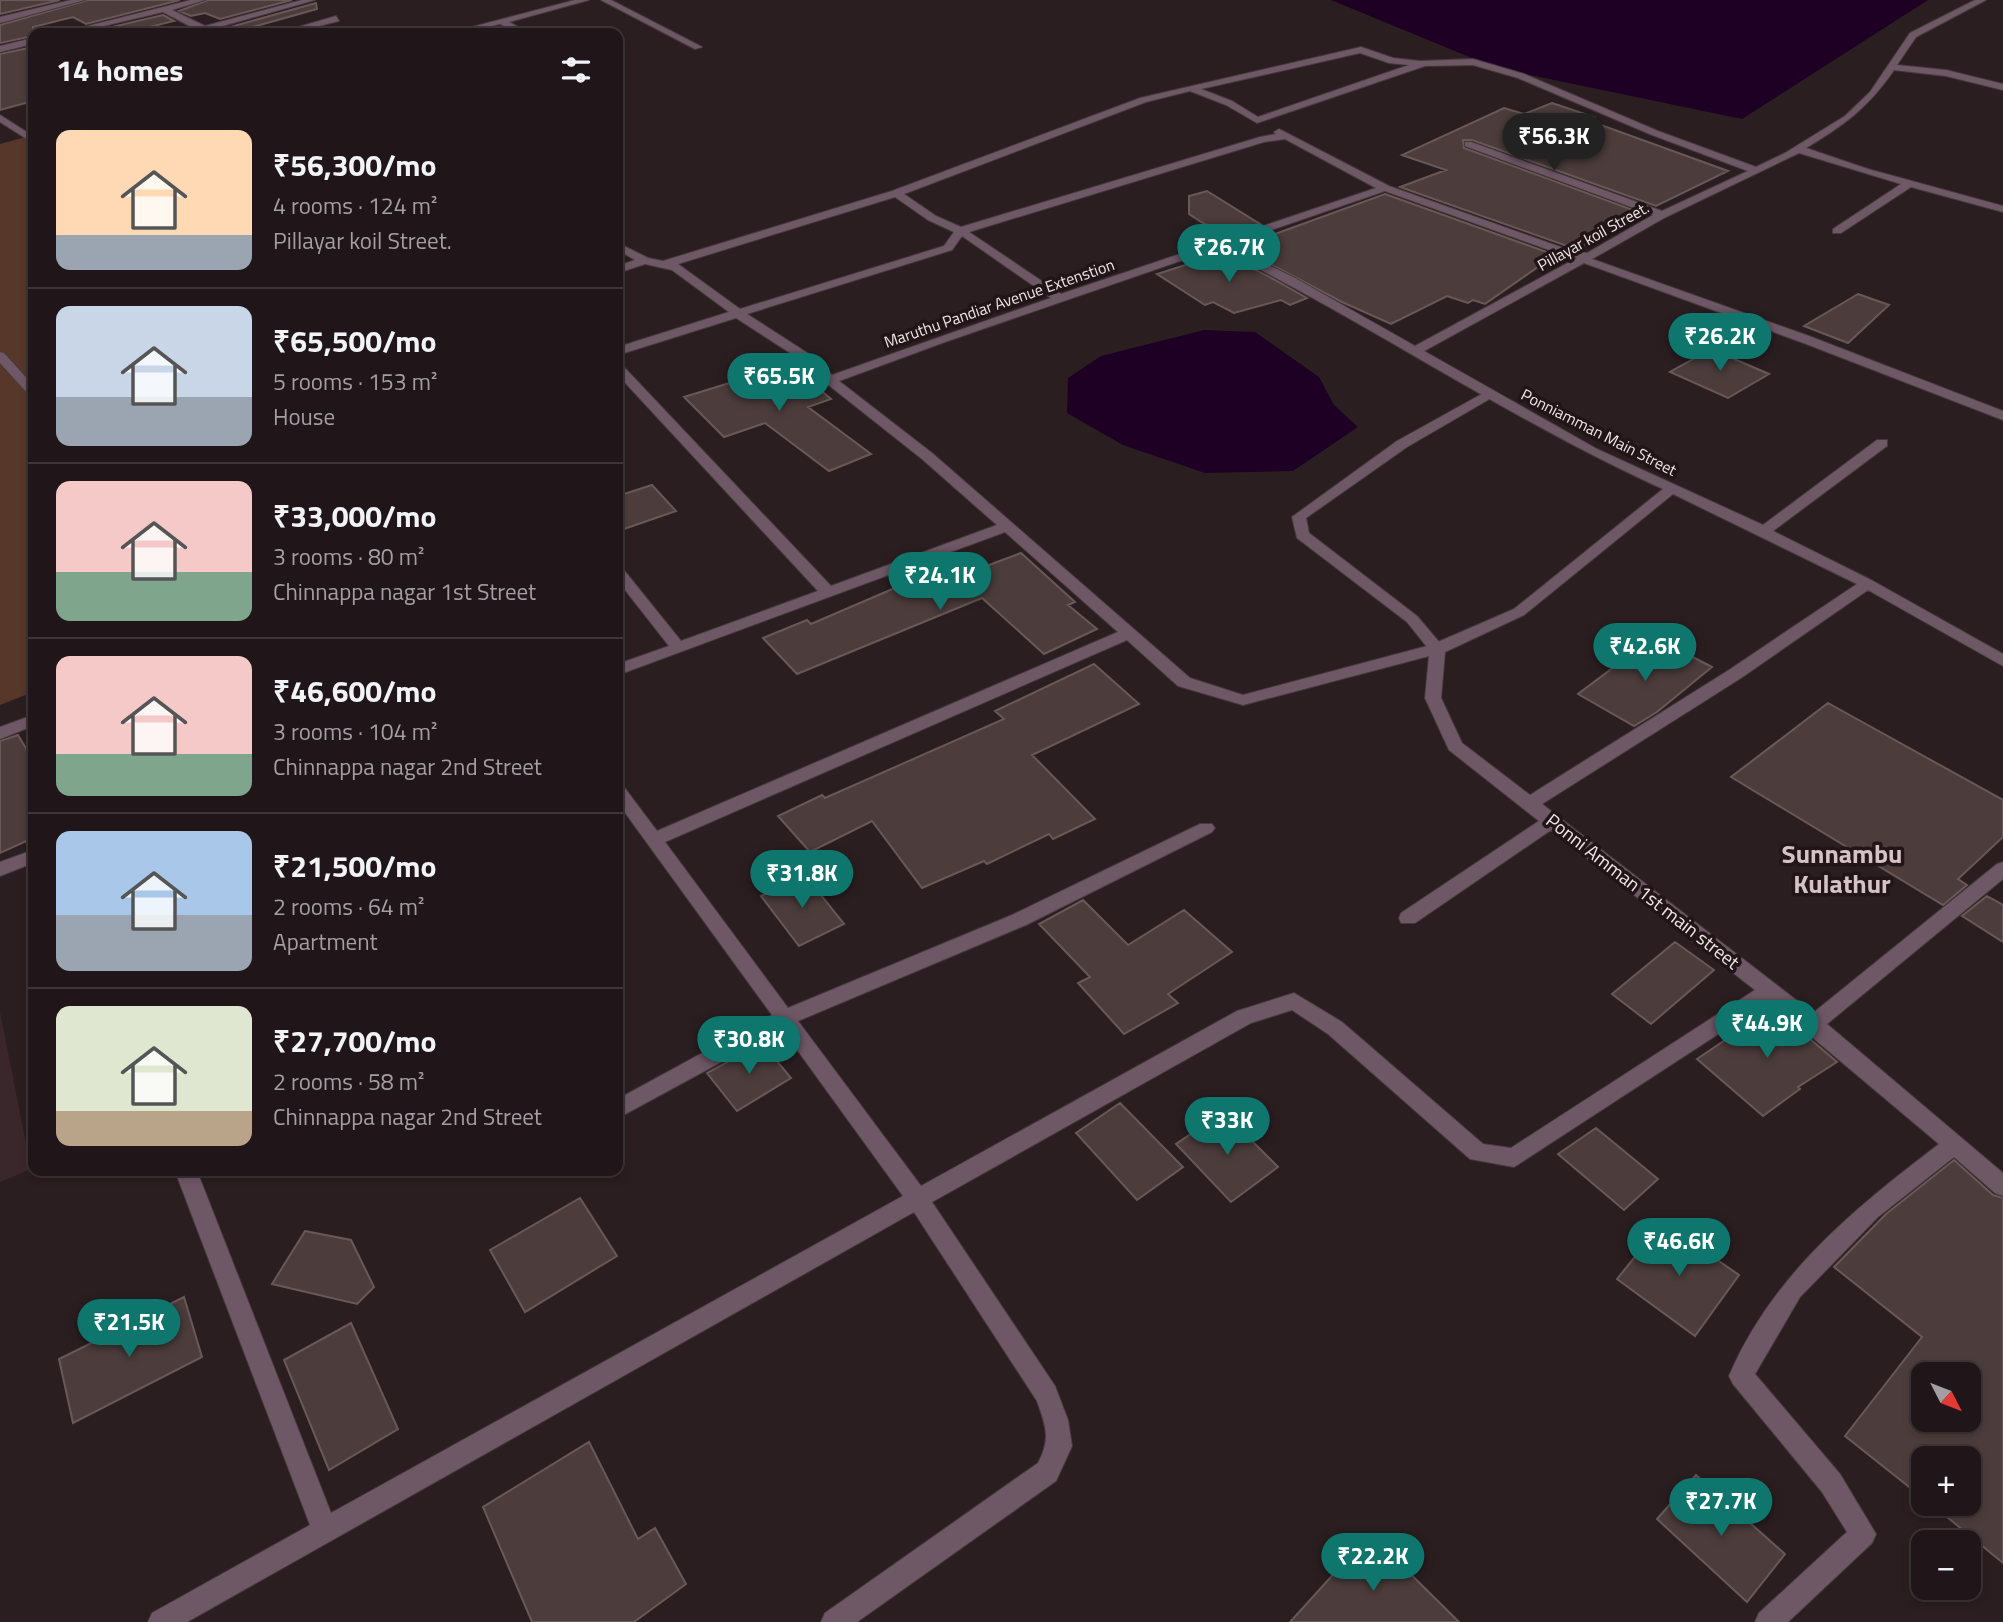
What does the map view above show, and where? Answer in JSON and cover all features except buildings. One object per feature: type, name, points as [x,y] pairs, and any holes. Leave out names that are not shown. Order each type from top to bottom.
[{"type":"street","points":[[0,20],[81,0]]},
{"type":"street","points":[[85,28],[201,0]]},
{"type":"street","points":[[206,28],[311,0]]},
{"type":"street","points":[[475,28],[585,0]]},
{"type":"street","points":[[605,0],[698,47]]},
{"type":"street","name":"Pillayar koil Street.","points":[[1416,350],[1662,215],[1794,152],[1848,118],[1873,94],[1913,35],[1959,9],[1982,0]]},
{"type":"street","points":[[164,9],[200,28]]},
{"type":"street","points":[[301,28],[335,19]]},
{"type":"street","points":[[501,22],[514,28]]},
{"type":"street","points":[[0,49],[28,42]]},
{"type":"street","points":[[666,264],[896,193],[1143,100],[1361,50],[1392,61],[1424,64],[1473,62],[1521,76],[1655,133],[1756,170]]},
{"type":"street","points":[[1257,120],[1424,64]]},
{"type":"street","points":[[1889,68],[1946,73],[2003,87]]},
{"type":"street","points":[[1191,88],[1228,103],[1385,188],[1805,339],[2003,416]]},
{"type":"street","points":[[0,118],[28,137]]},
{"type":"street","points":[[623,350],[948,248],[960,230],[1263,139],[1287,136]]},
{"type":"street","points":[[1468,144],[1662,215]]},
{"type":"street","points":[[1794,152],[2003,209]]},
{"type":"street","points":[[1837,231],[1909,184]]},
{"type":"street","name":"Maruthu Pandiar Avenue Extenstion","points":[[830,380],[928,343],[1385,188]]},
{"type":"street","points":[[896,193],[932,218],[960,230],[989,248],[1060,299]]},
{"type":"street","name":"Ponniamman Main Street","points":[[1220,245],[1291,280],[1592,452],[1764,531],[1868,584],[2003,661]]},
{"type":"street","points":[[623,249],[643,261],[676,267],[740,315],[805,357],[926,456],[1184,682],[1243,700],[1437,649],[1520,612],[1671,489]]},
{"type":"street","points":[[623,268],[643,261]]},
{"type":"street","points":[[0,356],[28,387]]},
{"type":"street","points":[[623,373],[828,592]]},
{"type":"street","points":[[1437,649],[1412,619],[1370,585],[1328,558],[1302,535],[1299,517],[1402,444],[1489,394]]},
{"type":"street","points":[[1764,531],[1882,443]]},
{"type":"street","points":[[623,668],[1007,526]]},
{"type":"street","points":[[623,578],[678,648]]},
{"type":"street","points":[[1531,803],[1735,674],[1868,584]]},
{"type":"street","points":[[653,840],[1129,633]]},
{"type":"street","name":"Ponni Amman 1st main street","points":[[1437,649],[1433,698],[1455,746],[1813,1024],[2003,1186]]},
{"type":"street","points":[[0,733],[28,722]]},
{"type":"street","points":[[623,799],[918,1199],[1046,1394],[1056,1420],[1060,1446],[1047,1472],[834,1622]]},
{"type":"street","points":[[1408,918],[1553,820]]},
{"type":"street","points":[[623,1106],[784,1018],[1018,920],[1206,828]]},
{"type":"street","points":[[0,869],[28,858]]},
{"type":"street","points":[[1813,1024],[2003,869]]},
{"type":"street","points":[[161,1622],[1244,1017],[1294,1001],[1335,1028],[1478,1152],[1514,1158],[1769,991]]},
{"type":"street","points":[[1768,1622],[1863,1534],[1831,1483],[1741,1376],[1792,1289],[1870,1210],[1954,1145]]},
{"type":"street","points":[[188,1176],[325,1530]]},
{"type":"shaded area","points":[[1331,0],[1928,0],[1742,119],[1496,68]]},
{"type":"shaded area","points":[[28,136],[28,694],[0,705],[0,144]]},
{"type":"shaded area","points":[[1204,330],[1255,332],[1319,377],[1334,405],[1358,427],[1293,471],[1205,473],[1123,445],[1067,413],[1068,378],[1101,356]]},
{"type":"shaded area","points":[[0,1012],[28,1154],[28,1170],[0,1182]]},
{"type":"district","name":"Sunnambu Kulathur","points":[[1842,869]]}]
